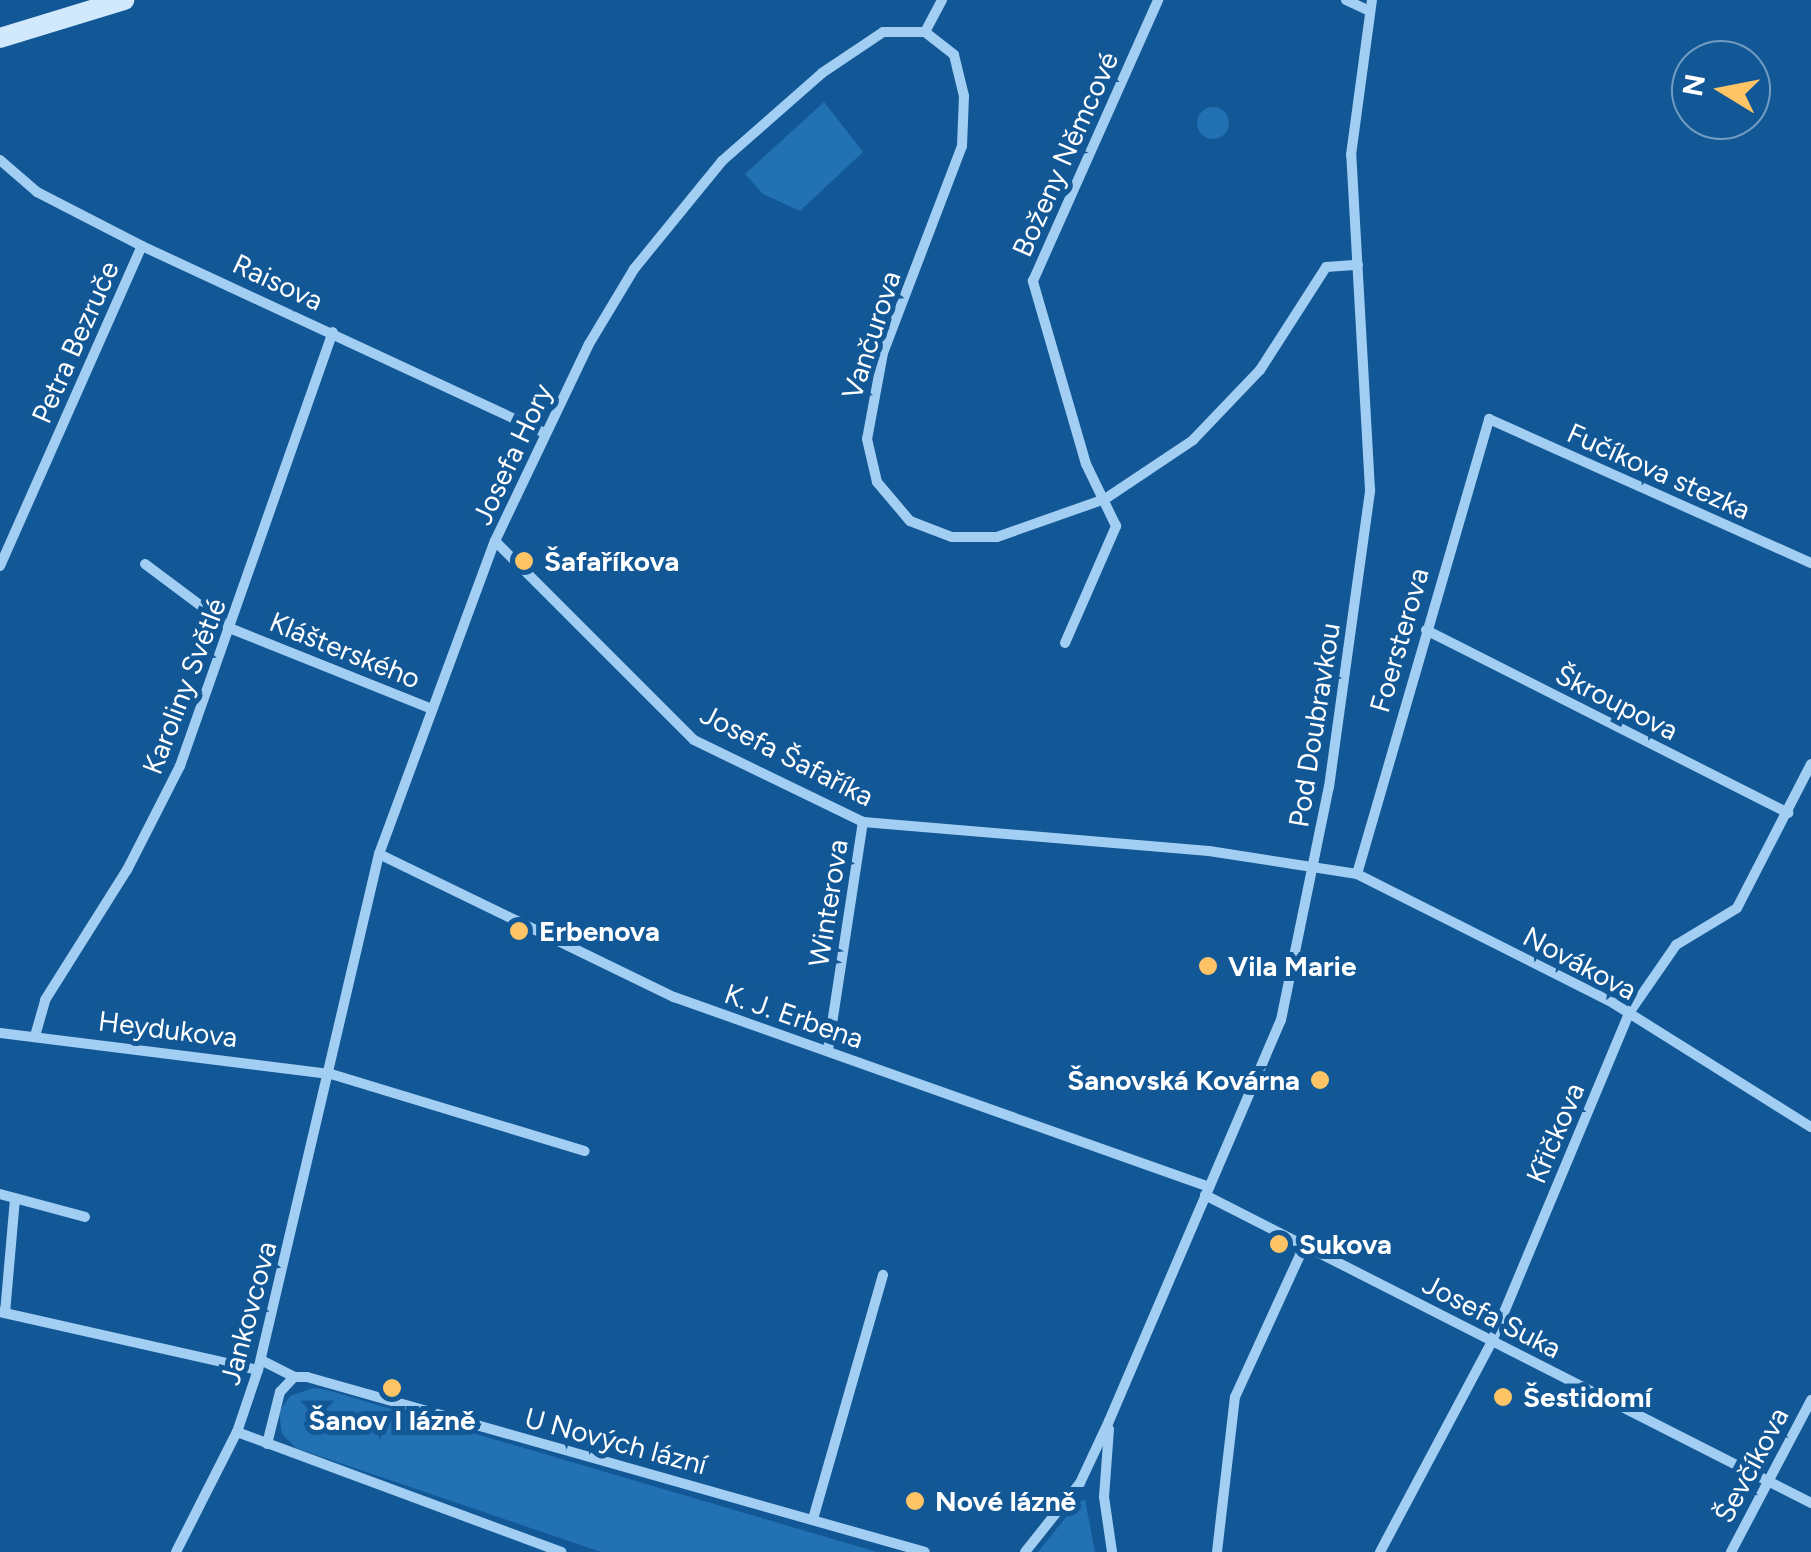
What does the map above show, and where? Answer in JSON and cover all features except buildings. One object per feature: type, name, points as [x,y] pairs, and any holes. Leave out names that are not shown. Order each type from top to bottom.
[{"type":"street","points":[[0,38],[124,0]]},
{"type":"street","points":[[926,32],[942,0]]},
{"type":"street","name":"Boženy Němcové","points":[[1105,499],[1082,449],[1033,280],[1158,0]]},
{"type":"street","points":[[1346,0],[1371,6]]},
{"type":"street","name":"Pod Doubravkou","points":[[1109,1421],[1281,1020],[1314,866],[1370,490],[1351,155],[1371,6]]},
{"type":"street","name":"Josefa Hory","points":[[331,1074],[379,854],[432,709],[496,540],[545,433],[634,269],[722,161],[870,39],[896,28],[926,32]]},
{"type":"street","name":"Vančurova","points":[[926,32],[948,46],[960,74],[962,146],[869,402],[866,439],[877,482],[910,522],[952,537],[997,537],[1105,499],[1193,440],[1260,370],[1326,266],[1358,265]]},
{"type":"street","name":"Raisova","points":[[0,160],[37,192],[142,246],[545,433]]},
{"type":"street","name":"Petra Bezruče","points":[[0,566],[142,246]]},
{"type":"street","name":"Karoliny Světlé","points":[[35,1036],[44,1000],[127,870],[180,766],[232,629],[333,332]]},
{"type":"street","name":"Fučíkova stezka","points":[[1489,419],[1811,563]]},
{"type":"street","name":"Foersterova","points":[[1357,874],[1489,419]]},
{"type":"street","points":[[1065,643],[1116,526],[1105,499]]},
{"type":"street","name":"Josefa Šafaříka","points":[[496,540],[694,740],[864,822],[1209,850],[1314,866]]},
{"type":"street","name":"Klášterského","points":[[145,564],[232,629],[432,709]]},
{"type":"street","name":"Škroupova","points":[[1426,630],[1788,813]]},
{"type":"street","name":"Křičkova","points":[[1380,1552],[1492,1341],[1629,1013],[1676,945],[1736,908],[1811,764]]},
{"type":"street","name":"Winterova","points":[[828,1050],[864,822]]},
{"type":"street","name":"K. J. Erbena","points":[[379,854],[674,997],[1207,1191]]},
{"type":"street","name":"Novákova","points":[[1314,866],[1357,874],[1629,1013],[1811,1127]]},
{"type":"street","name":"Heydukova","points":[[0,1032],[331,1074],[585,1152]]},
{"type":"street","name":"Jankovcova","points":[[176,1552],[237,1432],[260,1365],[331,1074]]},
{"type":"street","name":"Josefa Suka","points":[[1207,1191],[1304,1246],[1811,1503]]},
{"type":"street","points":[[0,1194],[84,1217]]},
{"type":"street","points":[[2,1312],[15,1198]]},
{"type":"street","points":[[1217,1552],[1235,1397],[1304,1246]]},
{"type":"street","points":[[813,1519],[883,1275]]},
{"type":"street","name":"U Nových lázní","points":[[2,1312],[260,1365],[925,1552]]},
{"type":"street","points":[[267,1444],[280,1392],[294,1377]]},
{"type":"street","name":"Ševčíkova","points":[[1731,1552],[1811,1400]]},
{"type":"street","points":[[1025,1552],[1080,1482],[1109,1421]]},
{"type":"street","points":[[1109,1421],[1104,1497],[1112,1552]]},
{"type":"street","points":[[237,1432],[562,1552]]},
{"type":"shaded area","points":[[824,102],[863,152],[800,211],[763,194],[745,174]]},
{"type":"shaded area","points":[[1213,107],[1224,112],[1229,123],[1224,134],[1213,139],[1202,134],[1197,123],[1202,112]]},
{"type":"shaded area","points":[[313,1388],[877,1552],[601,1552],[296,1448],[282,1434],[279,1412],[290,1396]]},
{"type":"shaded area","points":[[1085,1500],[1095,1552],[1038,1552],[1079,1501]]},
{"type":"place","name":"Šafaříkova","points":[[524,561]]},
{"type":"place","name":"Erbenova","points":[[519,931]]},
{"type":"place","name":"Vila Marie","points":[[1208,966]]},
{"type":"place","name":"Šanovská Kovárna","points":[[1320,1080]]},
{"type":"place","name":"Sukova","points":[[1279,1244]]},
{"type":"place","name":"Šanov I lázně","points":[[392,1388]]},
{"type":"place","name":"Šestidomí","points":[[1503,1397]]},
{"type":"place","name":"Nové lázně","points":[[915,1501]]}]
